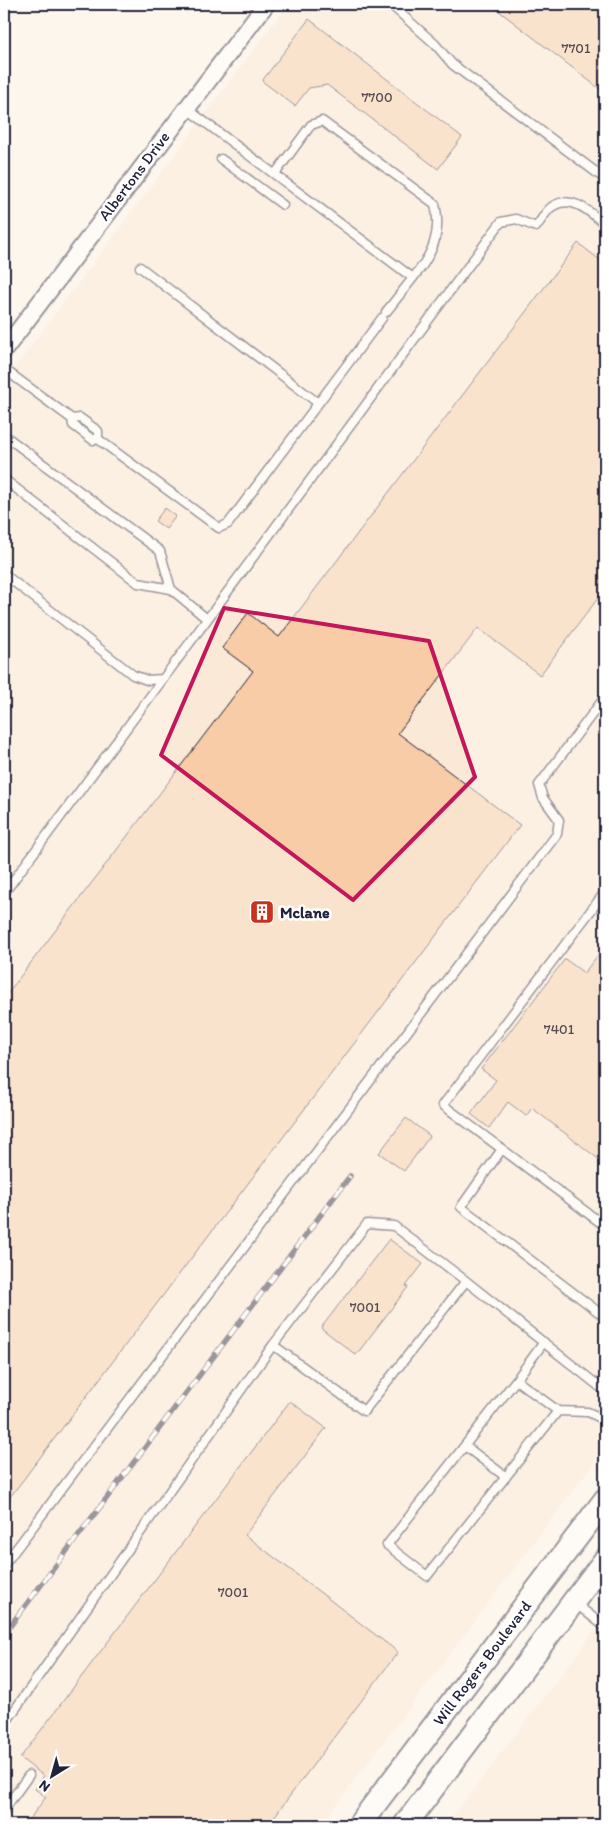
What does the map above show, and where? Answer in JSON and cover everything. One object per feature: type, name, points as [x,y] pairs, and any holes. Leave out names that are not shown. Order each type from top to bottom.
[{"type":"main road","name":"Will Rogers Boulevard","points":[[360,1825],[605,1500]]},
{"type":"main road","points":[[405,1825],[605,1560]]},
{"type":"main road","points":[[546,1578],[574,1602]]},
{"type":"street","name":"Albertons Drive","points":[[4,350],[266,4]]},
{"type":"lane","points":[[390,4],[435,44],[452,64],[605,179]]},
{"type":"lane","points":[[186,108],[413,278]]},
{"type":"lane","points":[[4,370],[72,419],[73,425],[93,440],[98,439],[219,528],[228,524],[425,263],[437,239],[438,219],[435,204],[322,121],[311,125],[275,174]]},
{"type":"lane","points":[[221,159],[283,205]]},
{"type":"lane","points":[[4,893],[501,222],[516,219],[536,227],[552,206],[568,202],[583,207],[605,224]]},
{"type":"lane","points":[[140,267],[318,403]]},
{"type":"lane","points":[[4,435],[160,551],[171,589]]},
{"type":"lane","points":[[4,479],[138,583],[171,589],[207,619]]},
{"type":"lane","points":[[4,574],[133,675],[147,680],[163,679]]},
{"type":"lane","points":[[4,1565],[556,834],[559,820],[543,798],[539,785],[605,698]]},
{"type":"lane","points":[[605,892],[443,1105],[605,1226]]},
{"type":"lane","points":[[502,1149],[461,1206],[605,1317]]},
{"type":"lane","points":[[4,1725],[273,1345],[367,1224],[394,1226],[466,1280],[605,1391]]},
{"type":"lane","points":[[273,1345],[364,1411],[466,1280]]},
{"type":"lane","points":[[544,1342],[387,1545],[427,1576],[558,1411]]},
{"type":"lane","points":[[516,1380],[558,1411],[588,1412],[605,1420]]},
{"type":"lane","points":[[465,1446],[506,1477]]},
{"type":"lane","points":[[574,1602],[605,1627]]},
{"type":"lane","points":[[4,1810],[29,1775]]},
{"type":"highlighted area","points":[[224,608],[429,641],[475,777],[353,900],[161,755]]},
{"type":"shaded area","points":[[288,4],[605,4],[605,1448],[321,1825],[4,1825],[4,382]]},
{"type":"shaded area","points":[[605,1617],[605,1825],[446,1825],[593,1633]]},
{"type":"building","points":[[490,4],[605,4],[605,93]]},
{"type":"building","points":[[309,19],[462,137],[438,169],[327,85],[309,88],[295,106],[262,81]]},
{"type":"building","name":"Mclane","points":[[578,243],[605,264],[605,589],[540,675],[478,628],[398,733],[520,825],[4,1505],[4,998],[253,671],[222,648],[248,613],[279,637]]},
{"type":"building","points":[[165,508],[176,516],[166,529],[155,521]]},
{"type":"building","points":[[605,946],[605,1164],[532,1108],[526,1116],[508,1102],[489,1128],[471,1114],[496,1080],[481,1069],[565,959],[584,973]]},
{"type":"building","points":[[406,1118],[430,1136],[404,1171],[379,1153]]},
{"type":"building","points":[[389,1239],[423,1264],[406,1286],[408,1287],[356,1355],[321,1328]]},
{"type":"building","points":[[290,1401],[326,1428],[245,1535],[398,1652],[268,1825],[25,1825],[46,1797],[35,1789],[44,1776],[20,1758]]},
{"type":"railway","points":[[4,1634],[350,1176]]},
{"type":"place","name":"Mclane","points":[[262,912]]}]
